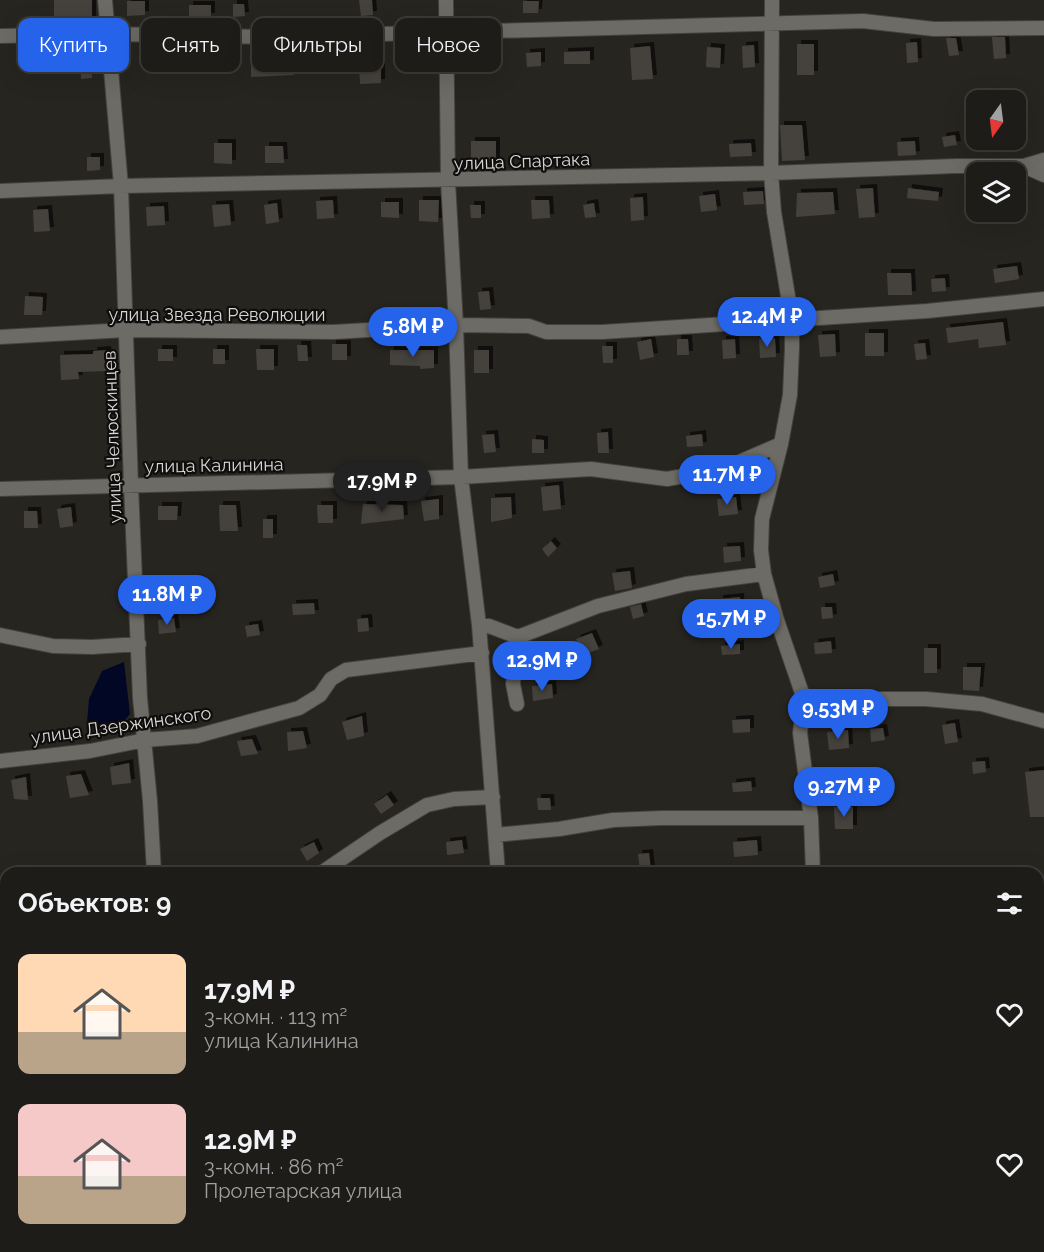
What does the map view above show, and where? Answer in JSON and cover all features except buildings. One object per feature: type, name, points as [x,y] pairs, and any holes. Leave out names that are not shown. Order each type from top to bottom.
[{"type":"street","name":"улица Челюскинцев","points":[[105,0],[106,18]]},
{"type":"street","points":[[446,0],[446,18]]},
{"type":"street","points":[[772,0],[771,174],[774,212],[792,320],[790,394],[781,444],[762,519],[761,550],[764,574],[776,617],[804,699],[800,733],[811,818],[813,867]]},
{"type":"street","points":[[501,30],[863,21],[934,29],[1044,28]]},
{"type":"street","points":[[129,34],[273,37],[395,33]]},
{"type":"street","points":[[0,36],[18,36]]},
{"type":"street","name":"улица Челюскинцев","points":[[110,72],[121,186],[130,485],[140,698],[154,867]]},
{"type":"street","points":[[447,72],[448,181],[461,477],[482,653],[498,867]]},
{"type":"street","name":"улица Спартака","points":[[1026,165],[1044,160]]},
{"type":"street","name":"улица Спартака","points":[[0,191],[121,186],[771,174],[966,166]]},
{"type":"street","points":[[1026,167],[1044,175]]},
{"type":"street","name":"улица Звезда Революции","points":[[0,337],[126,330],[333,332],[456,325],[529,326],[546,332],[602,332],[927,311],[1044,299]]},
{"type":"street","name":"улица Калинина","points":[[0,489],[461,477],[591,469],[667,479],[723,470],[781,444]]},
{"type":"street","points":[[479,625],[489,626],[518,637],[609,603],[686,584],[764,574]]},
{"type":"street","points":[[0,635],[53,646],[92,647],[139,644]]},
{"type":"street","points":[[517,704],[513,684],[518,637]]},
{"type":"street","name":"улица Дзержинского","points":[[0,761],[90,751],[145,740],[197,736],[298,708],[320,695],[331,679],[346,670],[482,653]]},
{"type":"street","points":[[804,699],[926,699],[982,704],[1044,721]]},
{"type":"street","points":[[330,867],[380,832],[427,805],[454,799],[492,797]]},
{"type":"street","points":[[495,835],[559,829],[613,820],[811,818]]},
{"type":"water","points":[[124,662],[130,714],[120,726],[110,731],[87,723],[89,699],[102,671]]}]
